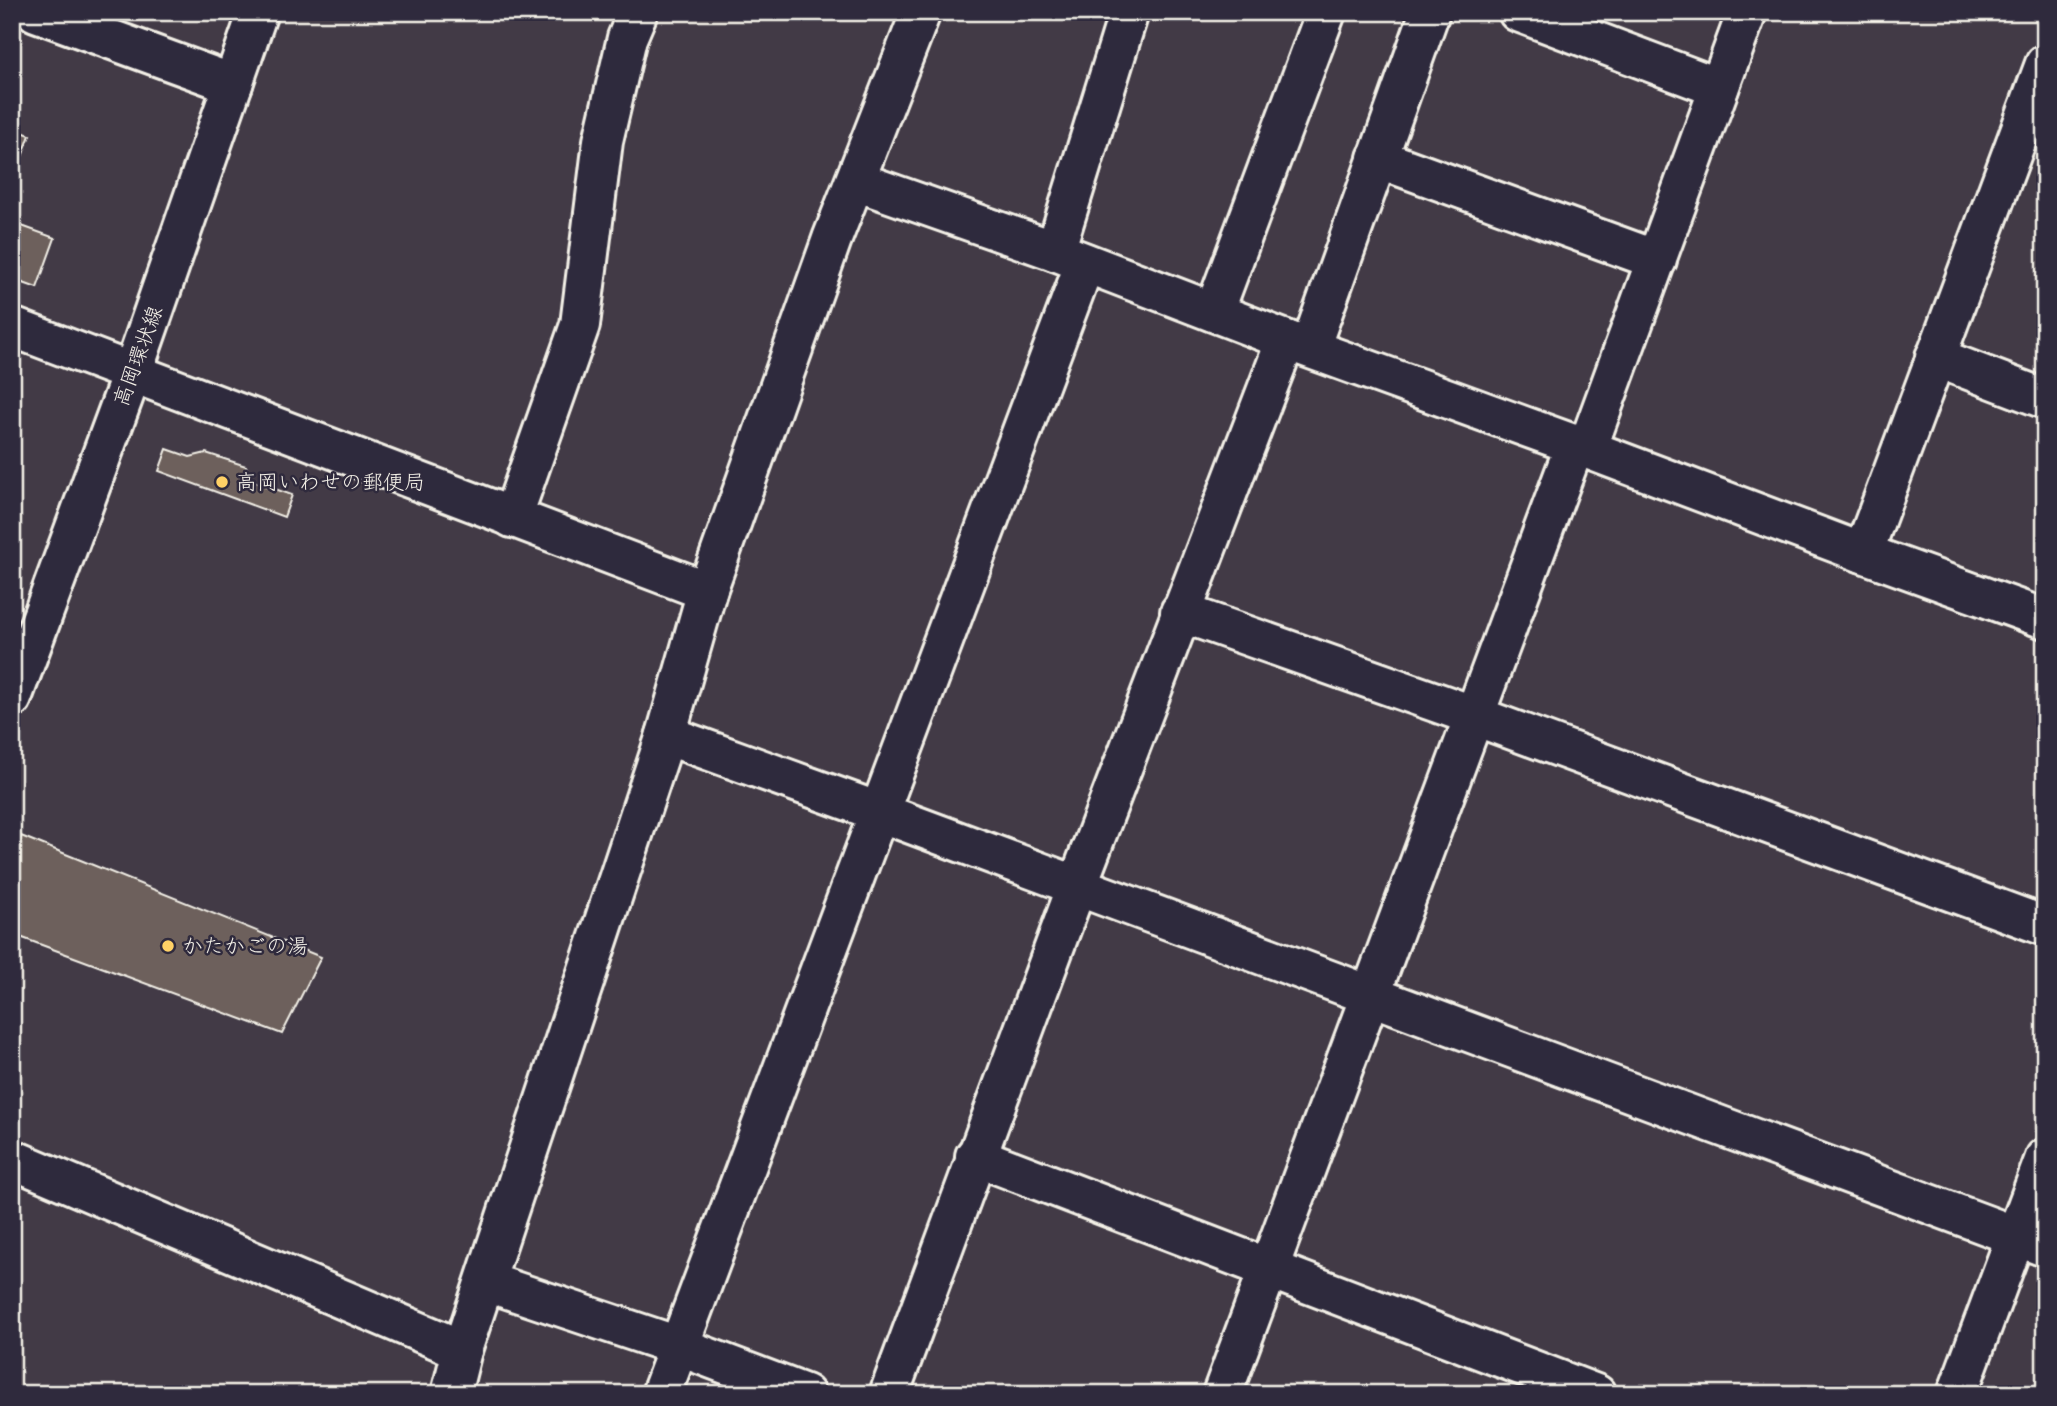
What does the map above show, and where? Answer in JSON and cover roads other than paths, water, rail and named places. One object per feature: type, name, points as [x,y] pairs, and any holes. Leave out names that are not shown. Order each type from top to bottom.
[{"type":"street","points":[[36,12],[233,84]]},
{"type":"street","name":"高岡環状線","points":[[12,698],[133,371],[258,12]]},
{"type":"street","points":[[512,518],[580,325],[603,141],[627,38],[638,12]]},
{"type":"street","points":[[451,1394],[462,1350],[487,1282],[666,735],[707,591],[832,239],[920,12]]},
{"type":"street","points":[[661,1394],[879,811],[1070,257],[1129,12]]},
{"type":"street","points":[[1214,312],[1326,12]]},
{"type":"street","points":[[889,1394],[975,1156],[1180,611],[1377,158],[1430,12]]},
{"type":"street","points":[[1518,12],[1719,88]]},
{"type":"street","points":[[1222,1394],[1475,716],[1657,260],[1747,12]]},
{"type":"street","points":[[1863,553],[2045,64]]},
{"type":"street","points":[[1377,158],[1657,260]]},
{"type":"street","points":[[856,181],[1070,257],[1298,344],[2045,619]]},
{"type":"street","points":[[12,327],[707,591]]},
{"type":"street","points":[[1936,358],[2045,399]]},
{"type":"street","points":[[1180,611],[1475,716],[2045,926]]},
{"type":"street","points":[[666,735],[879,811],[2030,1242]]},
{"type":"street","points":[[975,1156],[1596,1394]]},
{"type":"street","points":[[12,1158],[462,1350]]},
{"type":"street","points":[[1957,1394],[2030,1242],[2045,1158]]},
{"type":"street","points":[[487,1282],[678,1346],[805,1394]]},
{"type":"place","name":"高岡いわせの郵便局","points":[[222,482]]},
{"type":"place","name":"かたかごの湯","points":[[168,946]]}]
